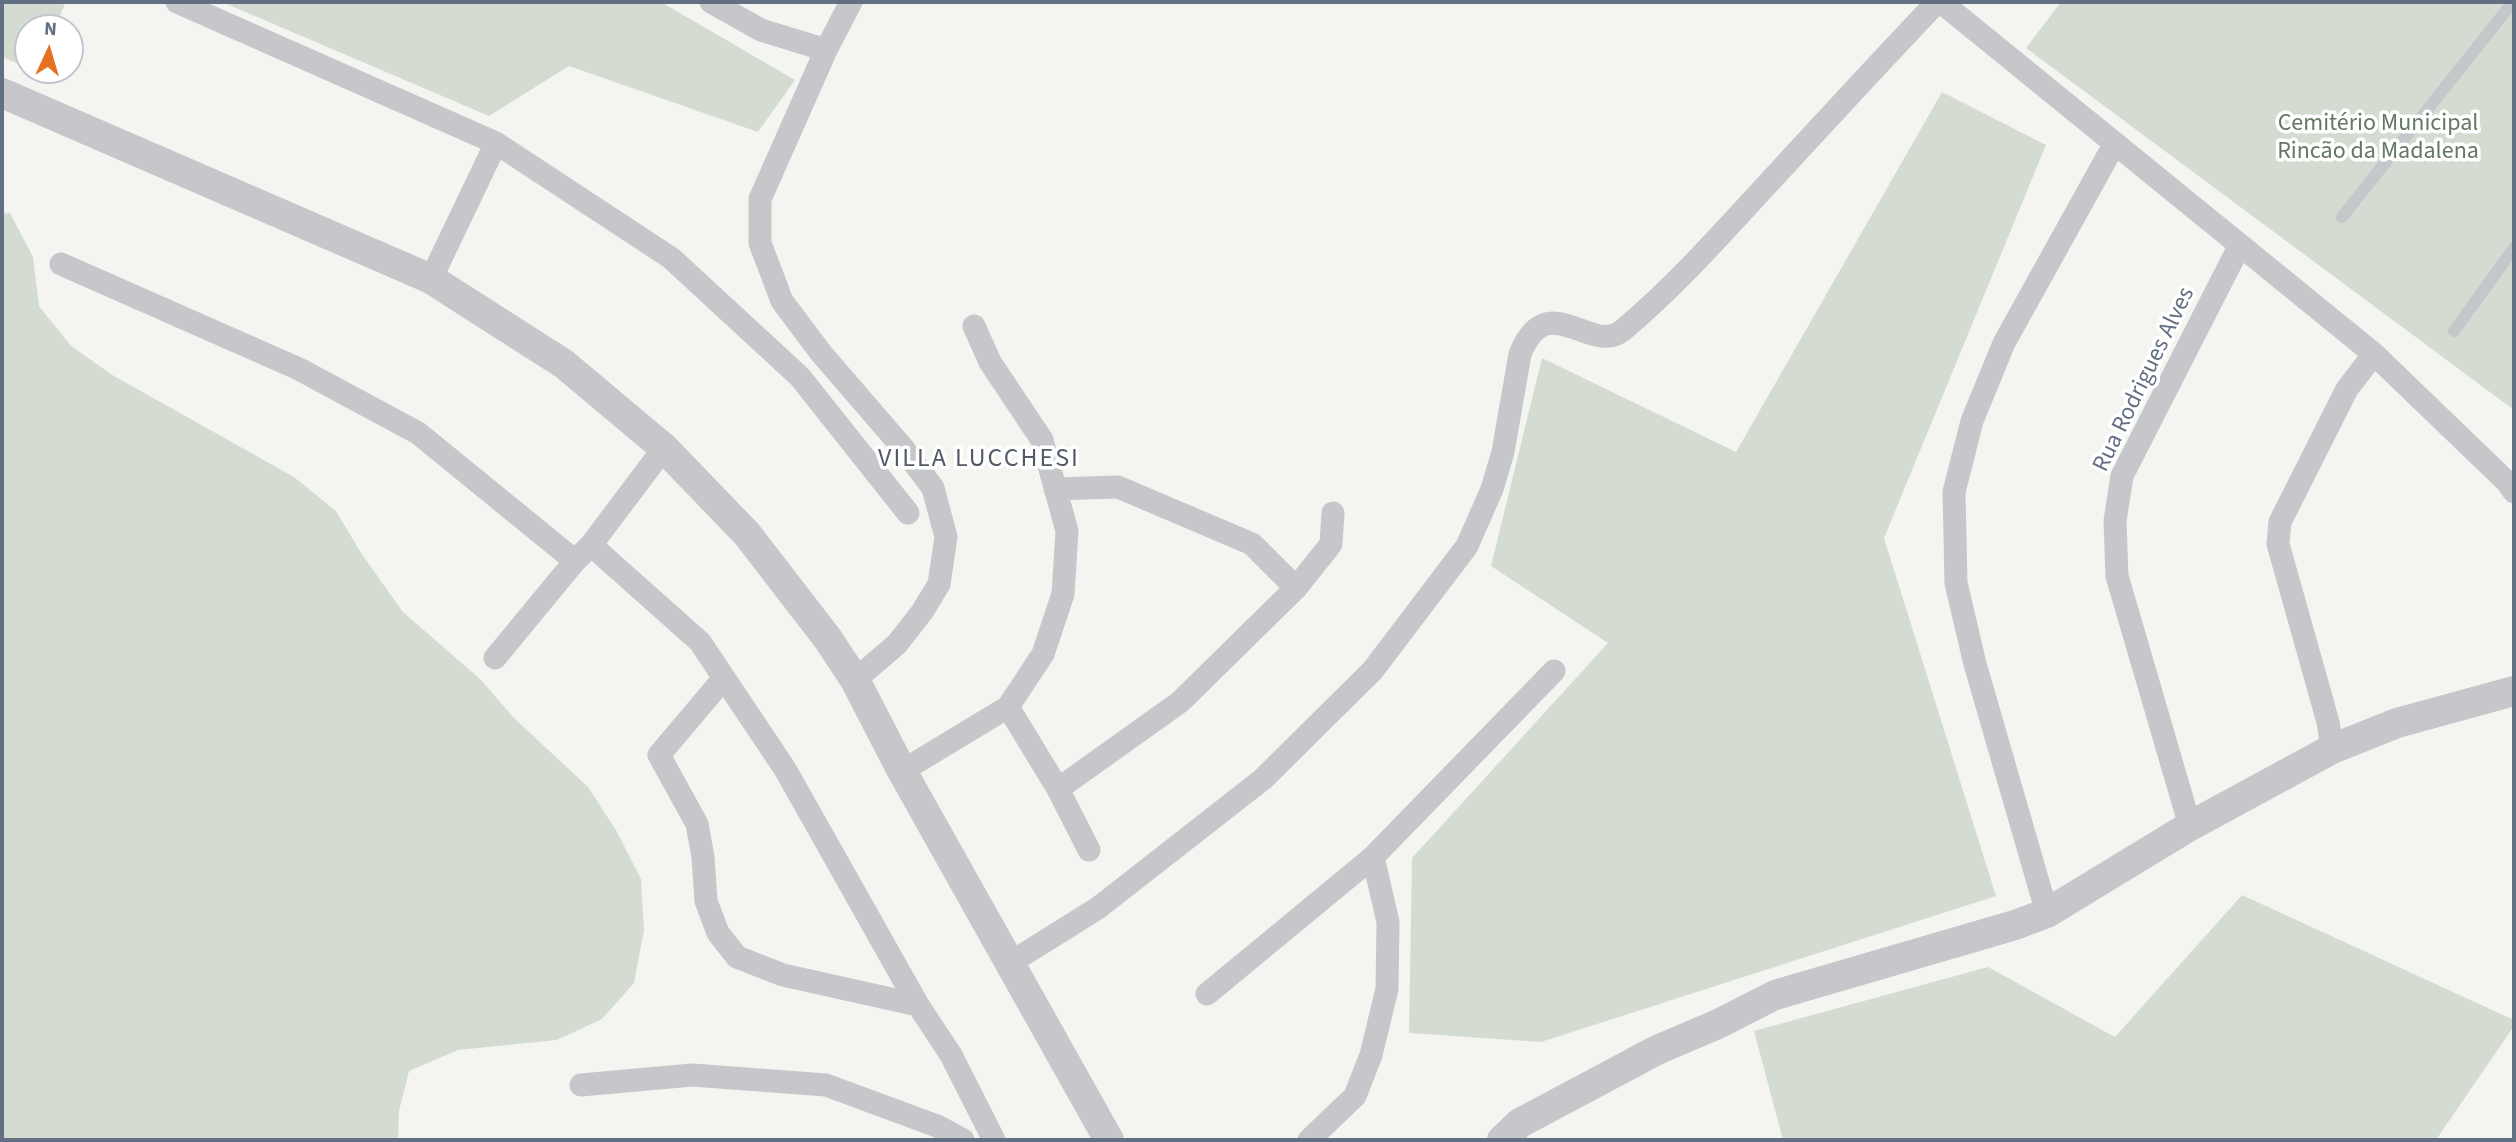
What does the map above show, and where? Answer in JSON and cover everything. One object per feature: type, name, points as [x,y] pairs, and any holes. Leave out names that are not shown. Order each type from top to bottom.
[{"type":"street","points":[[177,2],[496,143],[671,258],[800,377],[908,513]]},
{"type":"street","points":[[710,2],[761,30],[826,50]]},
{"type":"street","points":[[851,2],[826,50],[760,199],[760,243],[782,301],[821,353],[904,448],[933,488],[946,537],[939,583],[922,612],[897,644],[855,680]]},
{"type":"street","points":[[1010,963],[1098,908],[1263,779],[1373,670],[1467,546],[1503,453],[1520,354],[1525,341],[1534,331],[1545,325],[1558,323],[1572,325],[1601,337],[1621,332],[1684,275],[1939,2],[2374,354],[2444,419],[2514,492]]},
{"type":"street","points":[[2,93],[431,279],[564,364],[664,448],[747,534],[828,639],[855,680],[902,771],[1109,1140]]},
{"type":"street","points":[[431,279],[496,143]]},
{"type":"street","points":[[2047,913],[1975,664],[1956,583],[1954,492],[1972,421],[2004,343],[2115,143]]},
{"type":"street","name":"Rua Rodrigues Alves","points":[[2190,826],[2117,576],[2115,521],[2122,476],[2240,245]]},
{"type":"street","points":[[61,264],[299,369],[418,433],[700,642],[785,769],[918,1005],[951,1055],[994,1140]]},
{"type":"street","points":[[902,771],[1008,707],[1043,654],[1063,594],[1067,531],[1042,440],[990,362],[974,326]]},
{"type":"street","points":[[2332,749],[2328,722],[2278,544],[2280,522],[2347,389],[2374,354]]},
{"type":"street","points":[[495,658],[583,553],[664,448]]},
{"type":"street","points":[[1055,489],[1118,487],[1252,544],[1296,588]]},
{"type":"street","points":[[1058,789],[1180,702],[1296,588],[1331,544],[1333,513]]},
{"type":"street","points":[[1207,994],[1373,857],[1554,671]]},
{"type":"street","points":[[724,678],[659,755],[697,824],[703,857],[706,901],[718,933],[737,957],[783,975],[918,1005]]},
{"type":"street","points":[[1502,1140],[1520,1123],[1657,1050],[1718,1024],[1774,995],[2015,925],[2047,913],[2190,826],[2332,749],[2396,723],[2514,691]]},
{"type":"street","points":[[1008,707],[1058,789],[1089,850]]},
{"type":"street","points":[[1309,1140],[1355,1096],[1371,1055],[1387,989],[1388,922],[1373,857]]},
{"type":"street","points":[[581,1085],[692,1075],[826,1086],[937,1126],[964,1140]]},
{"type":"lane","points":[[2342,217],[2513,2]]},
{"type":"lane","points":[[2454,331],[2514,248]]},
{"type":"green space","points":[[2,2],[66,2],[60,14],[14,14],[14,62],[2,57]]},
{"type":"green space","points":[[222,2],[661,2],[795,80],[758,132],[569,66],[489,116]]},
{"type":"green space","name":"Cemitério Municipal Rincão da Madalena","points":[[2061,2],[2514,2],[2514,410],[2026,48]]},
{"type":"green space","points":[[1942,92],[2046,145],[1884,538],[1996,896],[1541,1042],[1409,1033],[1412,858],[1608,643],[1491,566],[1542,358],[1736,452]]},
{"type":"green space","points":[[10,213],[33,257],[39,306],[71,346],[114,376],[294,477],[336,511],[361,553],[403,612],[481,680],[514,718],[588,787],[616,830],[641,879],[644,930],[634,983],[602,1019],[557,1040],[458,1050],[409,1071],[399,1111],[398,1140],[2,1140],[2,214]]},
{"type":"green space","points":[[2242,895],[2514,1020],[2514,1026],[2436,1140],[1783,1140],[1754,1031],[1988,967],[2115,1037]]},
{"type":"district","name":"VILLA LUCCHESI","points":[[979,460]]}]
